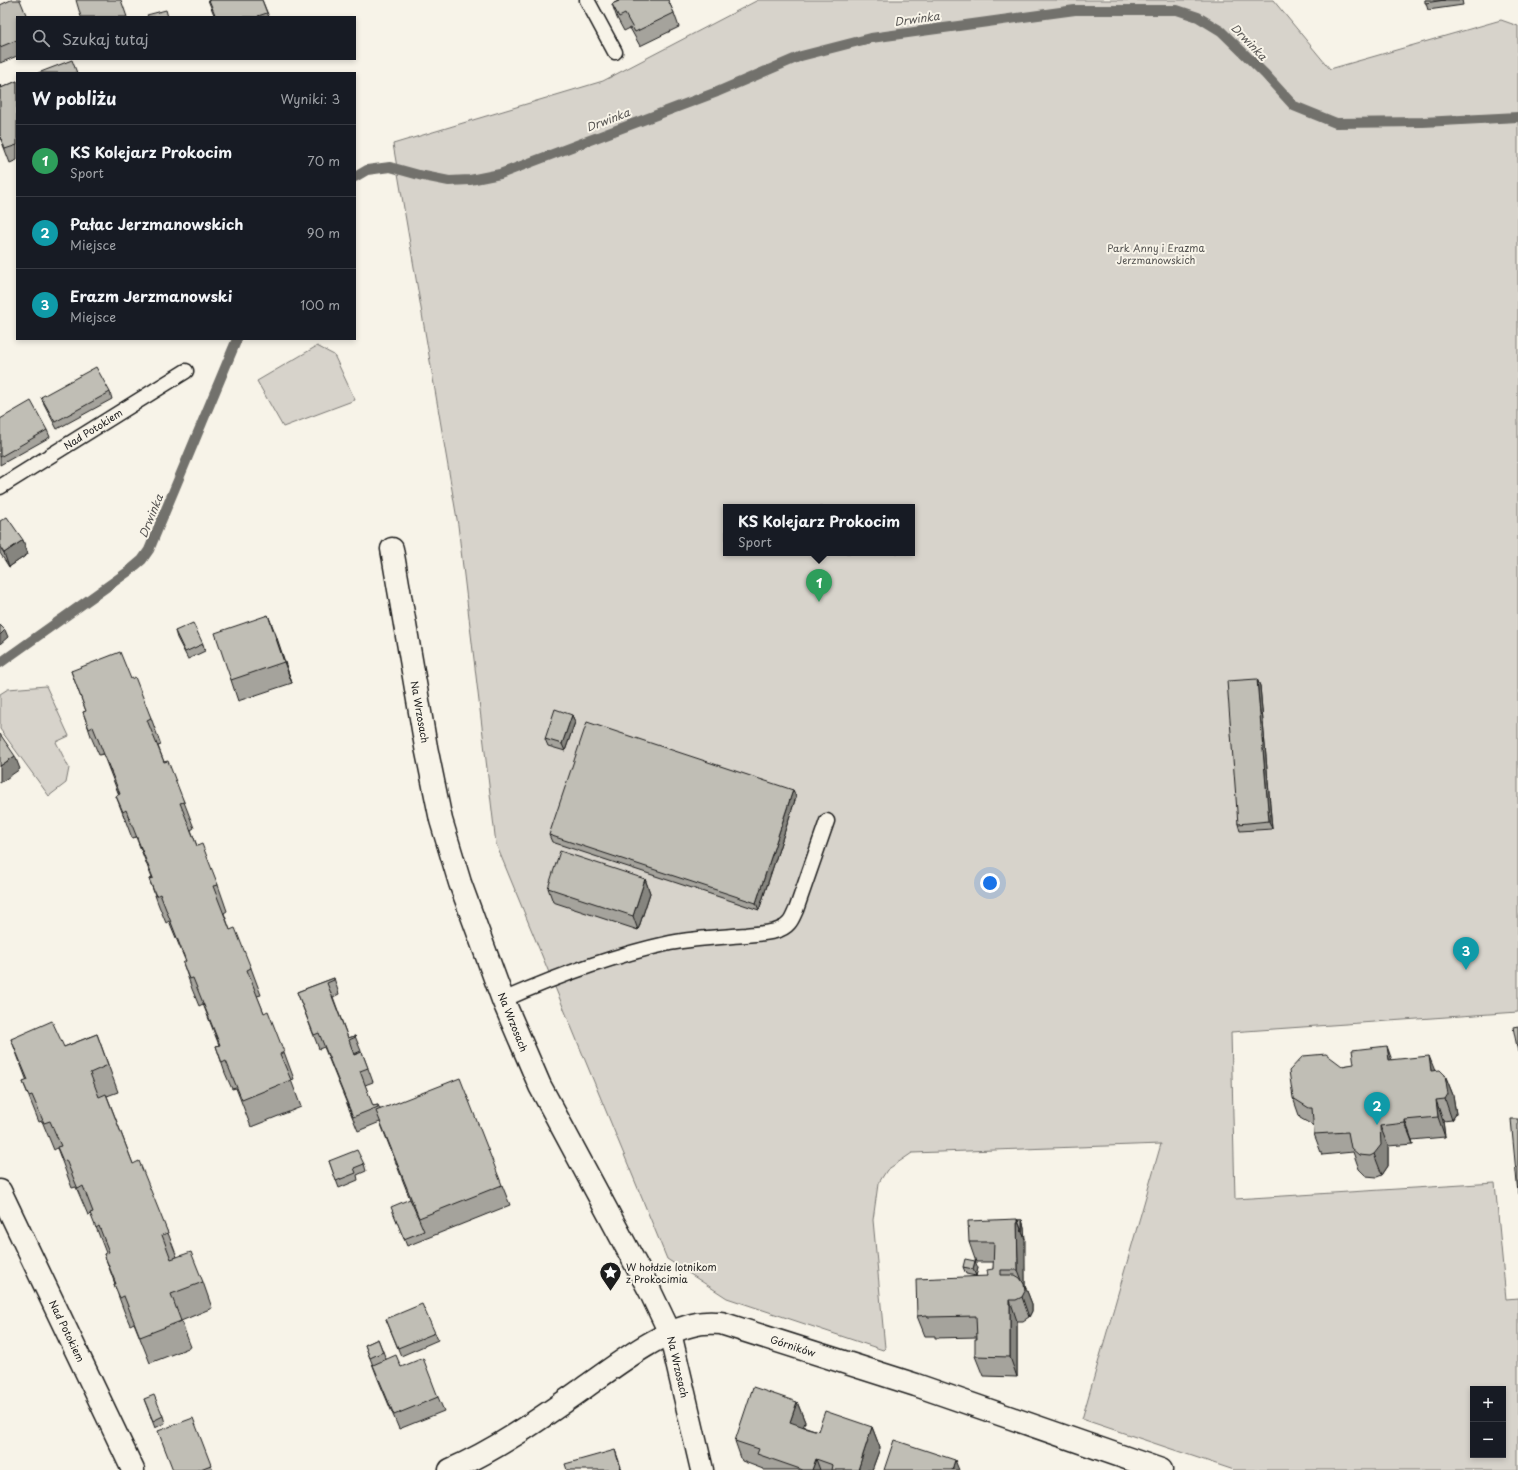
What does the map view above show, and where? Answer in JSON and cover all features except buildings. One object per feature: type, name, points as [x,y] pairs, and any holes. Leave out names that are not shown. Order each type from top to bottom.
[{"type":"street","name":"Na Wrzosach","points":[[392,549],[426,747],[442,820],[460,883],[503,1000],[540,1086],[650,1291],[670,1333],[702,1470]]},
{"type":"street","name":"Nad Potokiem","points":[[0,1191],[133,1470]]},
{"type":"street","name":"Górników","points":[[450,1470],[493,1449],[525,1429],[628,1357],[670,1333],[697,1324],[721,1323],[916,1385],[1161,1470]]},
{"type":"lane","points":[[587,0],[615,52]]},
{"type":"lane","name":"Nad Potokiem","points":[[0,487],[186,371]]},
{"type":"lane","points":[[503,1000],[547,981],[670,943],[697,938],[765,933],[783,928],[790,922],[796,910],[827,820]]},
{"type":"green space","name":"Park Anny i Erazma Jerzmanowskich","points":[[758,0],[1273,0],[1330,69],[1501,20],[1518,26],[1518,1012],[1231,1032],[1235,1199],[1495,1183],[1506,1299],[1518,1298],[1518,1470],[1234,1470],[1082,1419],[1161,1144],[912,1153],[887,1170],[878,1184],[873,1220],[885,1348],[883,1350],[727,1298],[667,1259],[496,844],[458,525],[393,144],[603,81]]},
{"type":"green space","points":[[317,346],[334,355],[355,400],[283,427],[257,381]]},
{"type":"green space","points":[[46,686],[69,736],[56,742],[69,768],[66,783],[49,796],[0,729],[0,694],[8,689]]},
{"type":"waterway","name":"Drwinka","points":[[356,176],[367,170],[390,167],[449,181],[470,180],[500,174],[717,92],[801,56],[871,38],[1075,10],[1177,10],[1198,17],[1221,31],[1265,74],[1294,106],[1336,123],[1423,122],[1518,117]]},
{"type":"waterway","name":"Drwinka","points":[[0,663],[129,571],[142,560],[149,550],[237,340]]},
{"type":"place","name":"KS Kolejarz Prokocim","points":[[819,602]]},
{"type":"place","name":"Erazm Jerzmanowski","points":[[1466,970]]},
{"type":"place","name":"Pałac Jerzmanowskich","points":[[1377,1125]]},
{"type":"place","name":"W hołdzie lotnikom z Prokocimia","points":[[611,1292]]}]
